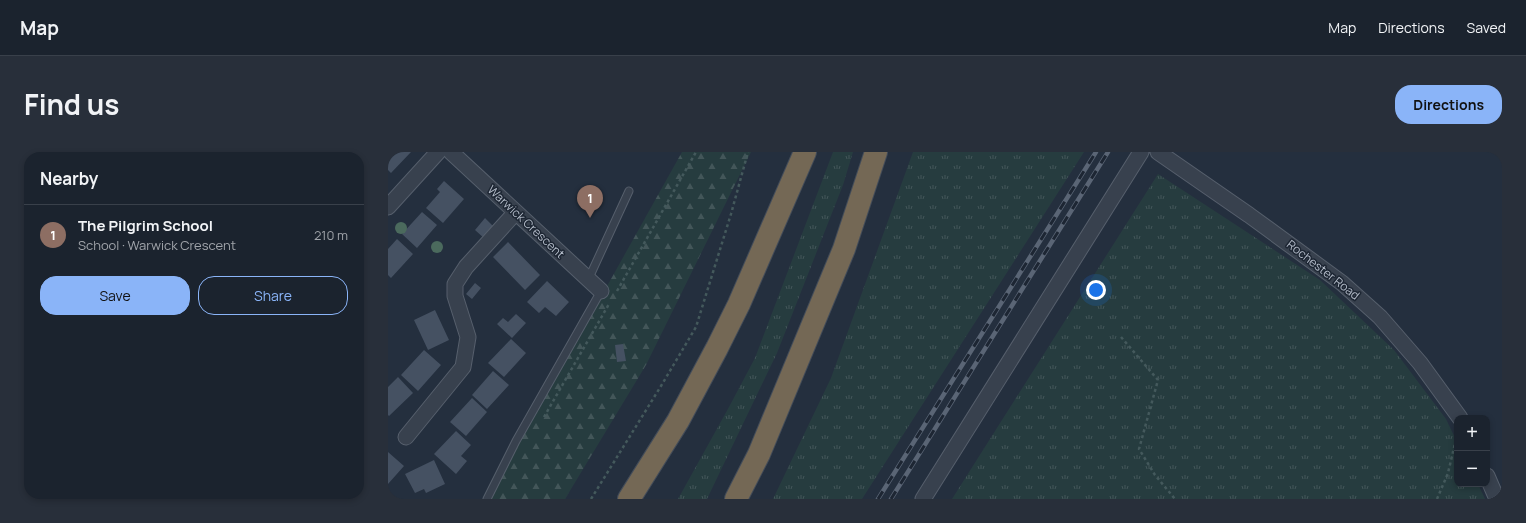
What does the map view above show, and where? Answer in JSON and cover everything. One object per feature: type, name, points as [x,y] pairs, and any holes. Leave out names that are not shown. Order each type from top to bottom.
[{"type":"highway","points":[[630,499],[678,421],[717,348],[739,304],[805,152]]},
{"type":"highway","points":[[736,499],[759,454],[844,249],[876,152]]},
{"type":"street","points":[[388,206],[438,152]]},
{"type":"street","name":"Warwick Crescent","points":[[451,152],[588,280],[607,295]]},
{"type":"street","points":[[923,499],[1141,152]]},
{"type":"street","name":"Rochester Road","points":[[1158,152],[1249,215],[1342,283],[1380,317],[1420,364],[1458,415]]},
{"type":"street","points":[[406,437],[463,368],[468,337],[456,296],[456,284],[466,267],[515,212]]},
{"type":"street","points":[[1490,483],[1497,499]]},
{"type":"lane","points":[[588,280],[629,191]]},
{"type":"lane","points":[[487,499],[516,441],[607,295]]},
{"type":"path","points":[[616,291],[696,152]]},
{"type":"path","points":[[591,499],[696,327],[731,214],[748,152]]},
{"type":"path","points":[[541,423],[607,295]]},
{"type":"path","points":[[1121,337],[1158,380],[1139,449],[1154,475],[1175,499]]},
{"type":"path","points":[[1437,499],[1448,473],[1454,448]]},
{"type":"green space","points":[[682,152],[751,152],[646,365],[565,499],[488,499]]},
{"type":"green space","points":[[833,152],[853,152],[843,185],[777,353],[707,499],[678,499],[755,358]]},
{"type":"green space","points":[[913,152],[1084,152],[862,499],[773,499],[831,378]]},
{"type":"green space","points":[[1158,174],[1320,280],[1394,350],[1446,419],[1454,436],[1454,487],[1479,487],[1485,499],[952,499]]},
{"type":"building","points":[[388,152],[411,152],[391,173],[388,170]]},
{"type":"building","points":[[444,181],[464,199],[443,223],[426,208],[440,192],[437,189]]},
{"type":"building","points":[[422,212],[437,225],[417,248],[402,234]]},
{"type":"building","points":[[485,218],[495,228],[485,239],[475,230]]},
{"type":"building","points":[[397,239],[413,254],[391,278],[388,275],[388,249]]},
{"type":"building","points":[[508,242],[540,275],[525,290],[493,257]]},
{"type":"building","points":[[547,281],[569,302],[556,316],[545,307],[539,313],[527,302]]},
{"type":"building","points":[[475,283],[481,288],[472,299],[466,294]]},
{"type":"building","points":[[435,310],[449,340],[428,350],[414,320]]},
{"type":"building","points":[[516,314],[526,323],[512,338],[497,324],[503,318],[508,322]]},
{"type":"building","points":[[511,339],[526,353],[504,377],[488,363]]},
{"type":"building","points":[[623,344],[626,361],[617,362],[615,345]]},
{"type":"building","points":[[424,350],[441,365],[418,391],[401,375]]},
{"type":"building","points":[[493,371],[509,385],[487,409],[472,395]]},
{"type":"building","points":[[398,377],[413,393],[389,416],[388,387]]},
{"type":"building","points":[[472,398],[487,412],[466,436],[450,422]]},
{"type":"building","points":[[456,431],[471,445],[461,456],[467,461],[456,474],[434,454]]},
{"type":"building","points":[[388,452],[404,466],[388,484]]},
{"type":"building","points":[[434,460],[445,484],[426,493],[424,489],[415,493],[405,474]]},
{"type":"railway","points":[[878,499],[1096,152]]},
{"type":"railway","points":[[891,499],[1108,152]]},
{"type":"place","name":"The Pilgrim School","points":[[590,218]]}]
